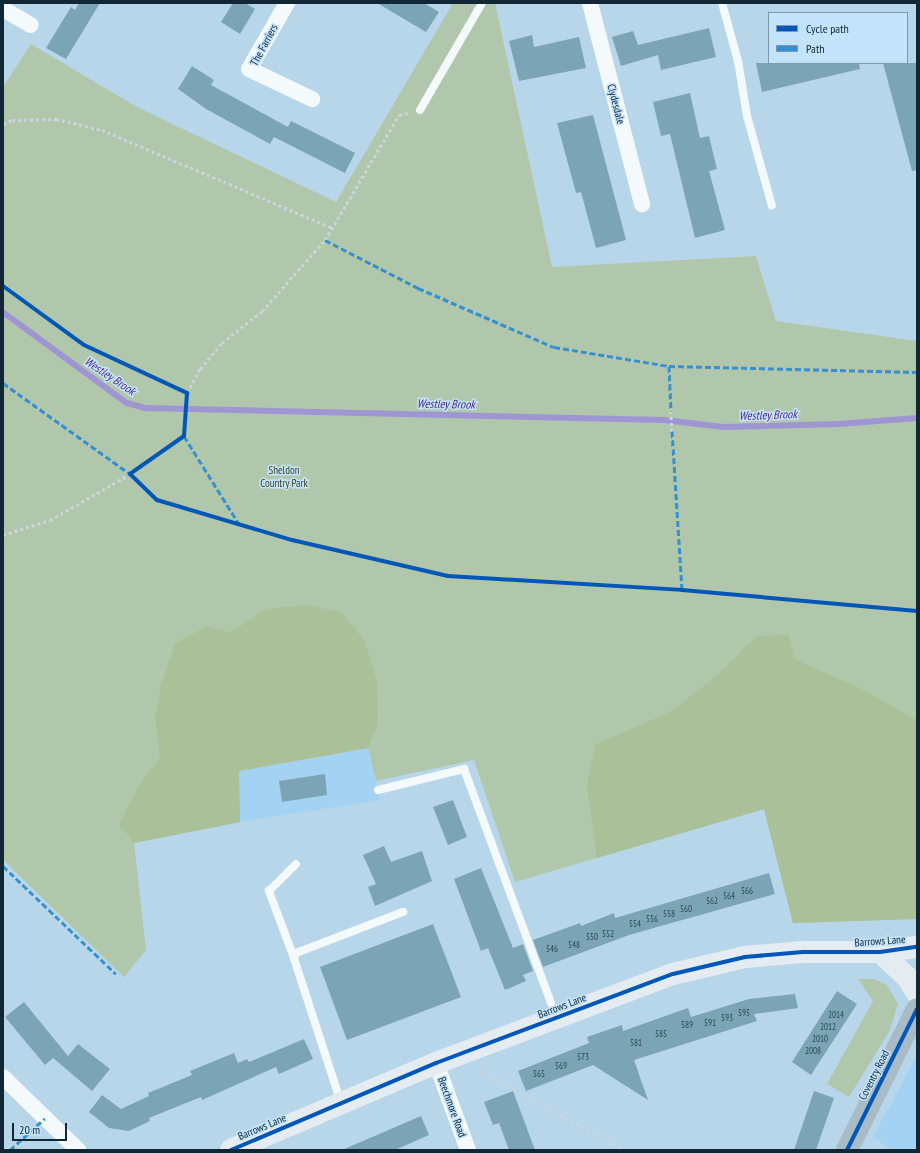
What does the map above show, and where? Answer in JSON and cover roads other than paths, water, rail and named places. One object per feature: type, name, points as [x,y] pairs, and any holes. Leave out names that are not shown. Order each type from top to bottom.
[{"type":"highway","name":"Coventry Road","points":[[847,1150],[917,1009]]},
{"type":"street","name":"The Farriers","points":[[287,3],[250,69],[312,99]]},
{"type":"street","name":"Clydesdale","points":[[590,3],[642,204]]},
{"type":"street","points":[[3,9],[31,25]]},
{"type":"street","name":"Barrows Lane","points":[[231,1150],[436,1064],[673,974],[746,957],[803,952],[880,952],[917,947]]},
{"type":"street","name":"Barrows Lane","points":[[880,952],[906,977],[917,993]]},
{"type":"street","name":"Beechmore Road","points":[[436,1064],[468,1150]]},
{"type":"street","points":[[3,1077],[78,1150]]},
{"type":"lane","points":[[420,110],[482,3]]},
{"type":"lane","points":[[722,3],[738,61],[747,116],[772,206]]},
{"type":"lane","points":[[378,790],[464,769],[556,1018]]},
{"type":"lane","points":[[296,864],[269,891],[294,958],[342,1103]]},
{"type":"lane","points":[[294,958],[296,953],[403,912]]},
{"type":"waterway","name":"Westley Brook","points":[[3,312],[127,403],[146,408],[664,420],[724,427],[839,424],[917,418]]},
{"type":"park label","name":"Sheldon Country Park","points":[[284,477]]}]
